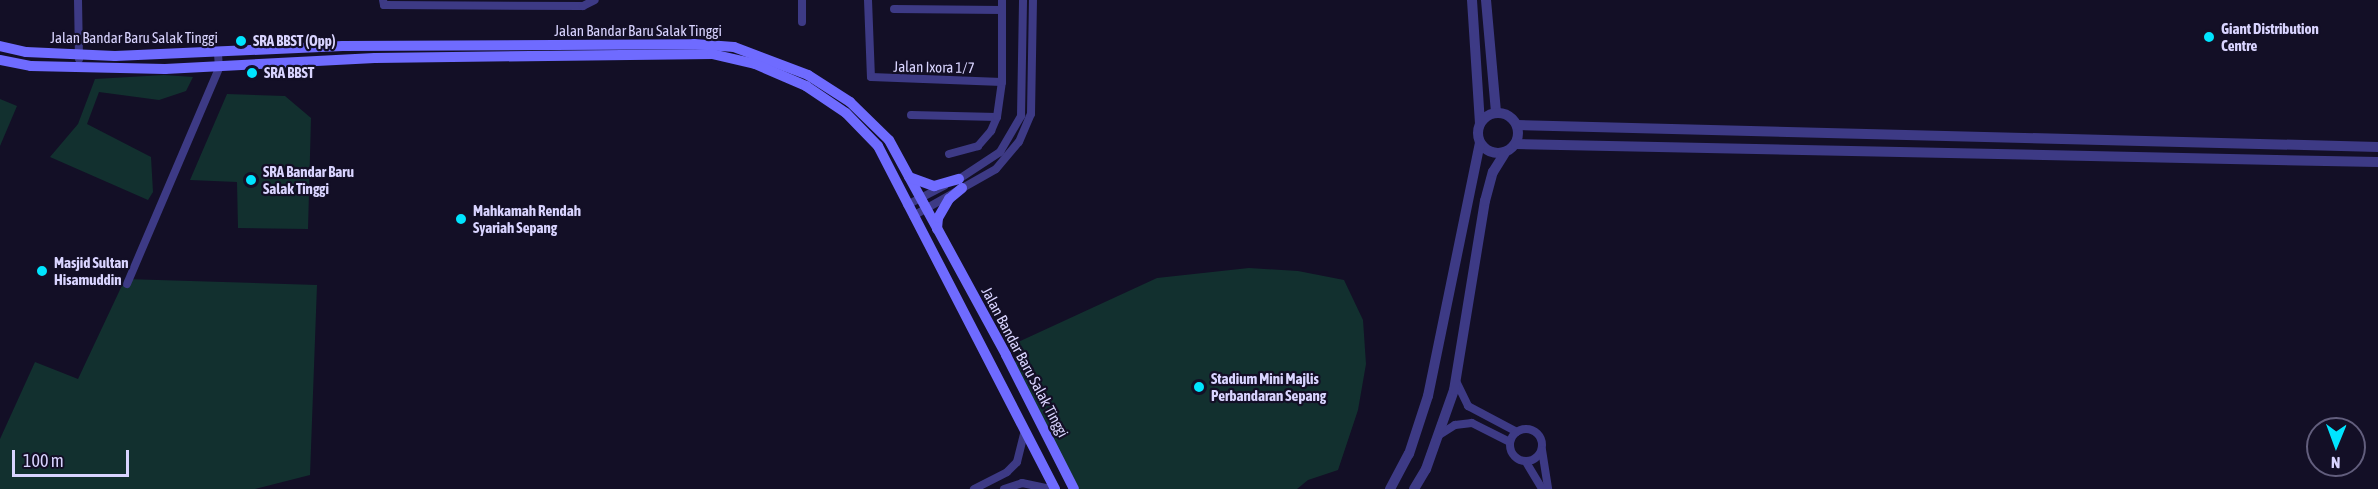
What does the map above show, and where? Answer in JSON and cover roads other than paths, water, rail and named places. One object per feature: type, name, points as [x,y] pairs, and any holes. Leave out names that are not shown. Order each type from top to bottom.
[{"type":"main road","name":"Jalan Bandar Baru Salak Tinggi","points":[[0,46],[26,52],[79,54],[219,54],[343,46],[734,47],[808,75],[850,102],[889,140],[1006,356],[1074,489]]},
{"type":"main road","name":"Jalan Bandar Baru Salak Tinggi","points":[[0,60],[31,66],[80,68],[219,68],[375,58],[712,54],[755,64],[806,86],[846,113],[878,146],[988,364],[1055,489]]},
{"type":"main road","points":[[909,177],[934,186],[961,184]]},
{"type":"main road","points":[[938,229],[938,218],[961,184]]},
{"type":"main road","points":[[988,364],[1006,356]]},
{"type":"street","points":[[78,0],[80,68]]},
{"type":"street","points":[[802,0],[802,22]]},
{"type":"street","name":"Jalan Ixora 1/7","points":[[868,0],[872,77],[1002,82]]},
{"type":"street","points":[[949,153],[978,146],[992,131],[997,117],[1002,82],[1002,0]]},
{"type":"street","points":[[961,184],[1000,152],[1021,116],[1023,0]]},
{"type":"street","points":[[910,211],[961,184],[996,170],[1012,154],[1031,114],[1033,0]]},
{"type":"street","points":[[1390,489],[1409,454],[1434,373],[1480,143],[1472,0]]},
{"type":"street","points":[[1486,0],[1496,113]]},
{"type":"street","points":[[384,3],[593,2]]},
{"type":"street","points":[[894,9],[1002,10]]},
{"type":"street","points":[[127,284],[219,68],[219,54]]},
{"type":"street","points":[[1480,124],[1496,113],[1508,116],[1517,125],[2378,147]]},
{"type":"street","points":[[911,115],[997,117]]},
{"type":"street","points":[[1516,144],[1517,125]]},
{"type":"street","points":[[1480,143],[1491,152],[1504,153]]},
{"type":"street","points":[[1414,489],[1439,435],[1456,381],[1485,201],[1493,172],[1504,153],[1516,144],[2378,162]]},
{"type":"street","points":[[989,162],[996,170]]},
{"type":"street","points":[[1456,381],[1468,406],[1517,432],[1535,431],[1542,440],[1548,489]]},
{"type":"street","points":[[1439,435],[1455,425],[1472,423],[1510,441]]},
{"type":"street","points":[[1517,432],[1510,441],[1512,454],[1526,462],[1542,489]]},
{"type":"street","points":[[974,489],[1007,472],[1017,462],[1024,433]]},
{"type":"street","points":[[1526,462],[1536,459],[1542,450]]},
{"type":"street","points":[[1004,489],[1022,483],[1050,489]]},
{"type":"place","name":"Giant Distribution Centre","points":[[2209,37]]},
{"type":"place","name":"SRA BBST (Opp)","points":[[241,41]]},
{"type":"place","name":"SRA BBST","points":[[252,73]]},
{"type":"place","name":"SRA Bandar Baru Salak Tinggi","points":[[251,180]]},
{"type":"place","name":"Mahkamah Rendah Syariah Sepang","points":[[461,219]]},
{"type":"place","name":"Masjid Sultan Hisamuddin","points":[[42,271]]},
{"type":"place","name":"Stadium Mini Majlis Perbandaran Sepang","points":[[1199,387]]}]
